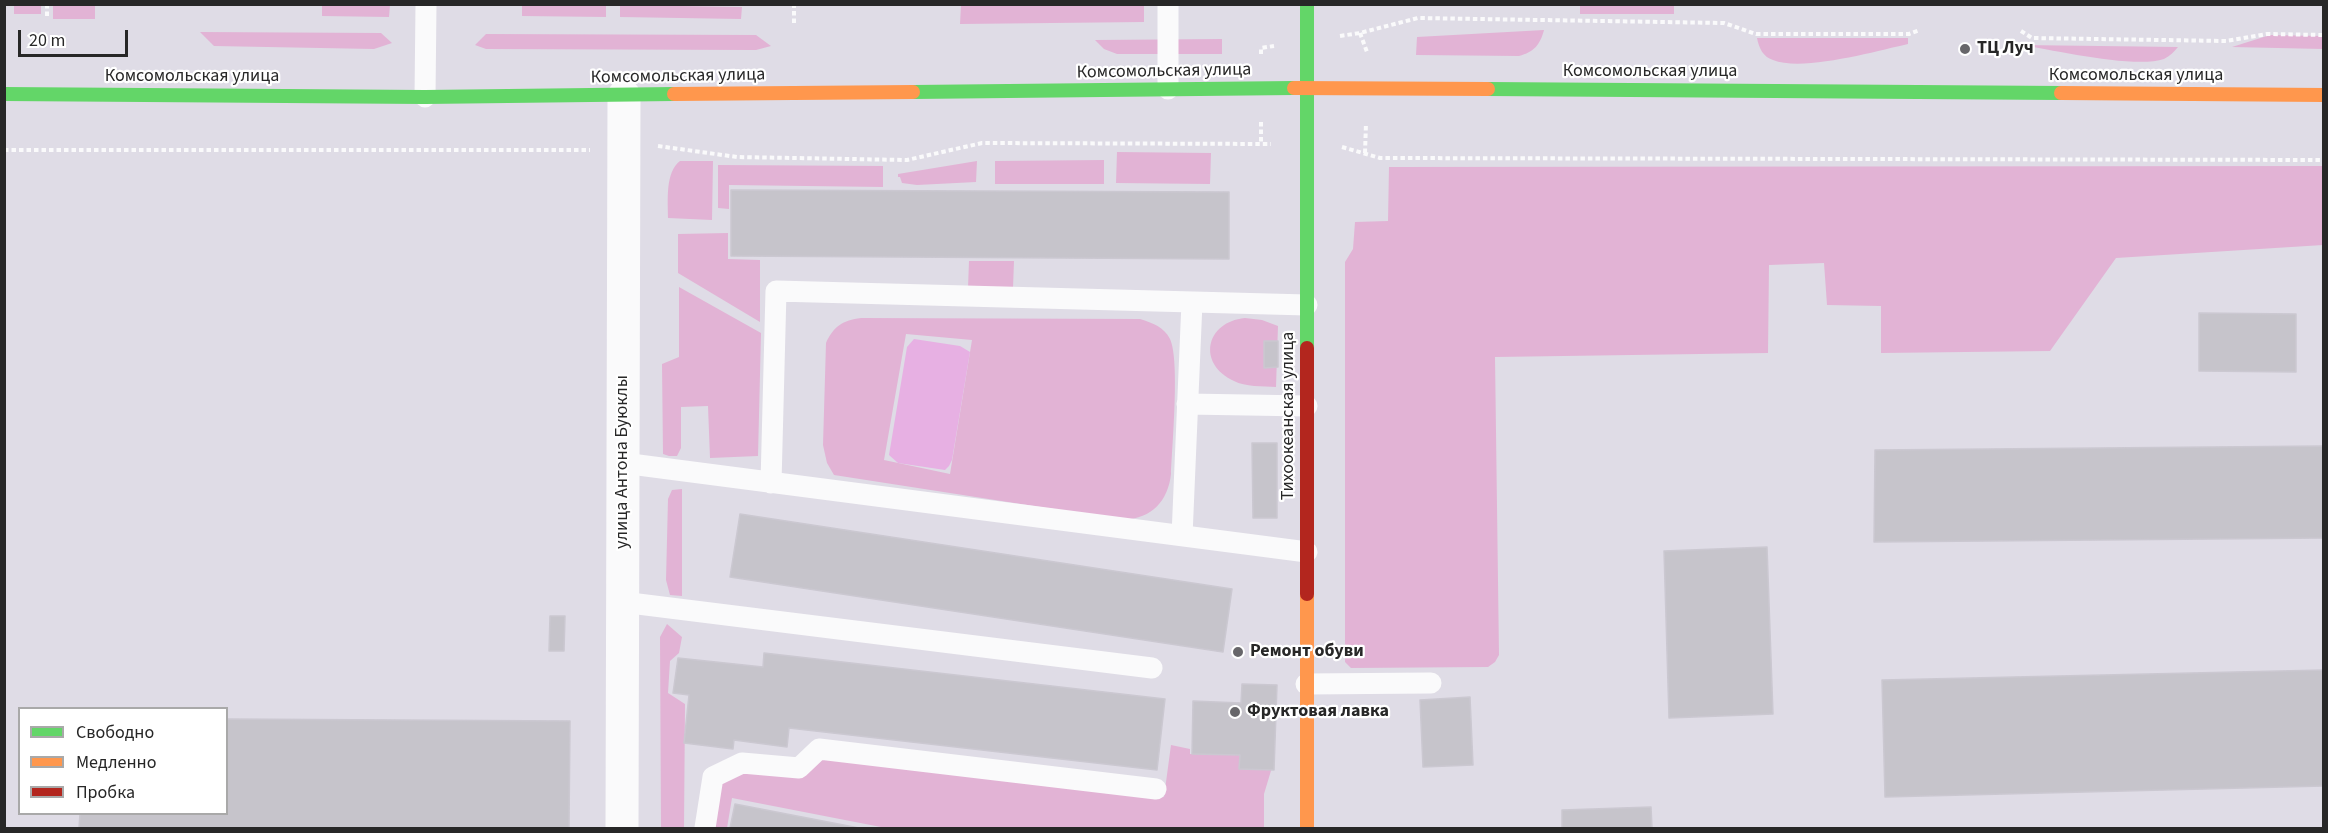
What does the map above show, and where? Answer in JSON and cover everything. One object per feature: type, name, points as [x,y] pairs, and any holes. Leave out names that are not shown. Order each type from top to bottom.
[{"type":"main road","name":"Тихоокеанская улица","points":[[1306,828],[1307,4]]},
{"type":"main road","name":"Комсомольская улица","points":[[4,94],[425,97],[1307,88],[2324,95]]},
{"type":"street","name":"улица Антона Буюклы","points":[[622,828],[624,96]]},
{"type":"lane","points":[[425,97],[426,4]]},
{"type":"lane","points":[[1168,4],[1168,89]]},
{"type":"lane","points":[[771,483],[776,291],[1307,305]]},
{"type":"lane","points":[[1182,536],[1192,302]]},
{"type":"lane","points":[[1187,404],[1307,406]]},
{"type":"lane","points":[[623,463],[1306,552]]},
{"type":"lane","points":[[622,602],[1152,668]]},
{"type":"lane","points":[[1306,684],[1431,683]]},
{"type":"lane","points":[[705,828],[713,777],[742,762],[799,768],[819,749],[1156,789]]},
{"type":"path","points":[[47,4],[47,19]]},
{"type":"path","points":[[794,4],[794,23]]},
{"type":"path","points":[[1360,33],[1418,18],[1724,23],[1756,34],[1909,34],[1920,30]]},
{"type":"path","points":[[2021,31],[2032,38],[2204,41],[2226,41],[2267,34],[2324,35]]},
{"type":"path","points":[[662,146],[737,157],[907,160],[982,143],[1275,144]]},
{"type":"path","points":[[1346,148],[1380,158],[2324,160]]},
{"type":"path","points":[[4,150],[572,151]]},
{"type":"shaded area","points":[[14,5],[41,5],[41,14],[14,14]]},
{"type":"shaded area","points":[[53,5],[95,6],[95,19],[53,19]]},
{"type":"shaded area","points":[[322,5],[390,5],[389,17],[322,16]]},
{"type":"shaded area","points":[[522,5],[606,5],[606,17],[522,16]]},
{"type":"shaded area","points":[[620,5],[742,7],[741,19],[620,17]]},
{"type":"shaded area","points":[[961,5],[1144,5],[1144,22],[960,24]]},
{"type":"shaded area","points":[[1580,5],[1674,5],[1674,14],[1580,14]]},
{"type":"shaded area","points":[[1544,30],[1536,47],[1519,56],[1416,55],[1417,37]]},
{"type":"shaded area","points":[[200,32],[381,33],[392,43],[374,49],[214,46]]},
{"type":"shaded area","points":[[486,34],[756,35],[771,46],[756,50],[486,49],[475,45]]},
{"type":"shaded area","points":[[2270,35],[2323,36],[2323,49],[2232,47]]},
{"type":"shaded area","points":[[1757,38],[1908,38],[1908,44],[1840,59],[1802,64],[1786,63],[1767,57],[1760,49]]},
{"type":"shaded area","points":[[1222,39],[1222,54],[1117,54],[1104,49],[1095,40]]},
{"type":"shaded area","points":[[2021,45],[2178,47],[2164,59],[2134,62],[2094,58]]},
{"type":"shaded area","points":[[1117,152],[1211,153],[1210,184],[1116,183]]},
{"type":"shaded area","points":[[1104,160],[1104,184],[995,184],[995,161]]},
{"type":"shaded area","points":[[680,161],[713,161],[712,220],[668,218],[670,179],[675,166]]},
{"type":"shaded area","points":[[977,161],[976,182],[917,185],[902,183],[898,177],[898,174]]},
{"type":"shaded area","points":[[718,165],[883,166],[883,187],[729,185],[729,209],[718,208]]},
{"type":"shaded area","points":[[2323,166],[2323,245],[2116,258],[2050,351],[1881,353],[1881,306],[1827,305],[1824,263],[1769,265],[1768,353],[1495,357],[1499,655],[1488,667],[1351,668],[1345,662],[1345,262],[1353,249],[1355,222],[1388,221],[1389,167]]},
{"type":"shaded area","points":[[728,233],[728,259],[760,260],[760,322],[678,273],[678,234]]},
{"type":"shaded area","points":[[969,261],[1014,261],[1013,288],[968,288]]},
{"type":"shaded area","points":[[679,287],[761,333],[758,456],[710,458],[708,406],[681,407],[681,448],[677,456],[663,454],[662,364],[679,357]]},
{"type":"shaded area","points":[[1245,318],[1262,320],[1278,326],[1276,387],[1238,383],[1222,374],[1214,365],[1211,345],[1214,335],[1221,327]]},
{"type":"shaded area","points":[[855,319],[1140,319],[1158,326],[1170,339],[1175,365],[1171,474],[1162,500],[1143,516],[1124,520],[834,475],[827,463],[823,445],[826,343],[839,325]],"holes":[[[906,334],[972,340],[950,474],[884,460]]]},
{"type":"shaded area","points":[[914,339],[960,346],[970,352],[952,460],[945,470],[898,463],[889,455],[907,347]]},
{"type":"shaded area","points":[[682,489],[682,596],[670,595],[666,580],[668,499],[672,490]]},
{"type":"shaded area","points":[[667,624],[682,637],[679,653],[670,661],[668,693],[685,704],[684,828],[661,828],[660,637]]},
{"type":"shaded area","points":[[1171,745],[1190,749],[1190,754],[1247,754],[1273,764],[1264,794],[1264,828],[886,828],[732,798],[727,828],[711,828],[718,782],[741,769],[821,756],[1164,797]]},
{"type":"building","points":[[731,190],[1229,192],[1229,259],[731,256]]},
{"type":"building","points":[[2199,313],[2296,314],[2296,372],[2199,371]]},
{"type":"building","points":[[1264,341],[1278,341],[1278,367],[1264,368]]},
{"type":"building","points":[[1252,443],[1277,443],[1277,518],[1253,518]]},
{"type":"building","points":[[2324,446],[2324,538],[1874,542],[1875,450]]},
{"type":"building","points":[[740,514],[1232,589],[1223,652],[730,577]]},
{"type":"building","points":[[1767,547],[1773,714],[1669,718],[1664,551]]},
{"type":"building","points":[[550,616],[565,616],[564,651],[549,651]]},
{"type":"building","points":[[764,653],[1165,699],[1157,770],[789,728],[787,747],[734,740],[733,749],[684,743],[689,695],[673,693],[678,658],[763,667]]},
{"type":"building","points":[[2324,670],[2324,786],[1885,797],[1882,680]]},
{"type":"building","points":[[1242,684],[1277,685],[1274,770],[1239,769],[1240,755],[1192,754],[1193,701],[1241,703]]},
{"type":"building","points":[[1470,697],[1473,765],[1423,767],[1420,700]]},
{"type":"building","points":[[228,719],[570,721],[569,828],[79,828],[80,815],[228,815]]},
{"type":"building","points":[[735,804],[859,828],[730,828]]},
{"type":"building","points":[[1651,807],[1652,828],[1562,828],[1562,810]]},
{"type":"traffic: fast","points":[[1307,4],[1307,348]]},
{"type":"traffic: fast","points":[[913,92],[1294,88]]},
{"type":"traffic: fast","points":[[1488,89],[2061,93]]},
{"type":"traffic: fast","points":[[4,94],[425,97],[674,94]]},
{"type":"traffic: slow","points":[[1294,88],[1488,89]]},
{"type":"traffic: slow","points":[[674,94],[913,92]]},
{"type":"traffic: slow","points":[[2061,93],[2324,95]]},
{"type":"traffic: slow","points":[[1307,594],[1307,828]]},
{"type":"traffic: jam","points":[[1307,348],[1307,594]]},
{"type":"place","name":"ТЦ Луч","points":[[1965,49]]},
{"type":"place","name":"Ремонт обуви","points":[[1238,652]]},
{"type":"place","name":"Фруктовая лавка","points":[[1235,712]]}]
